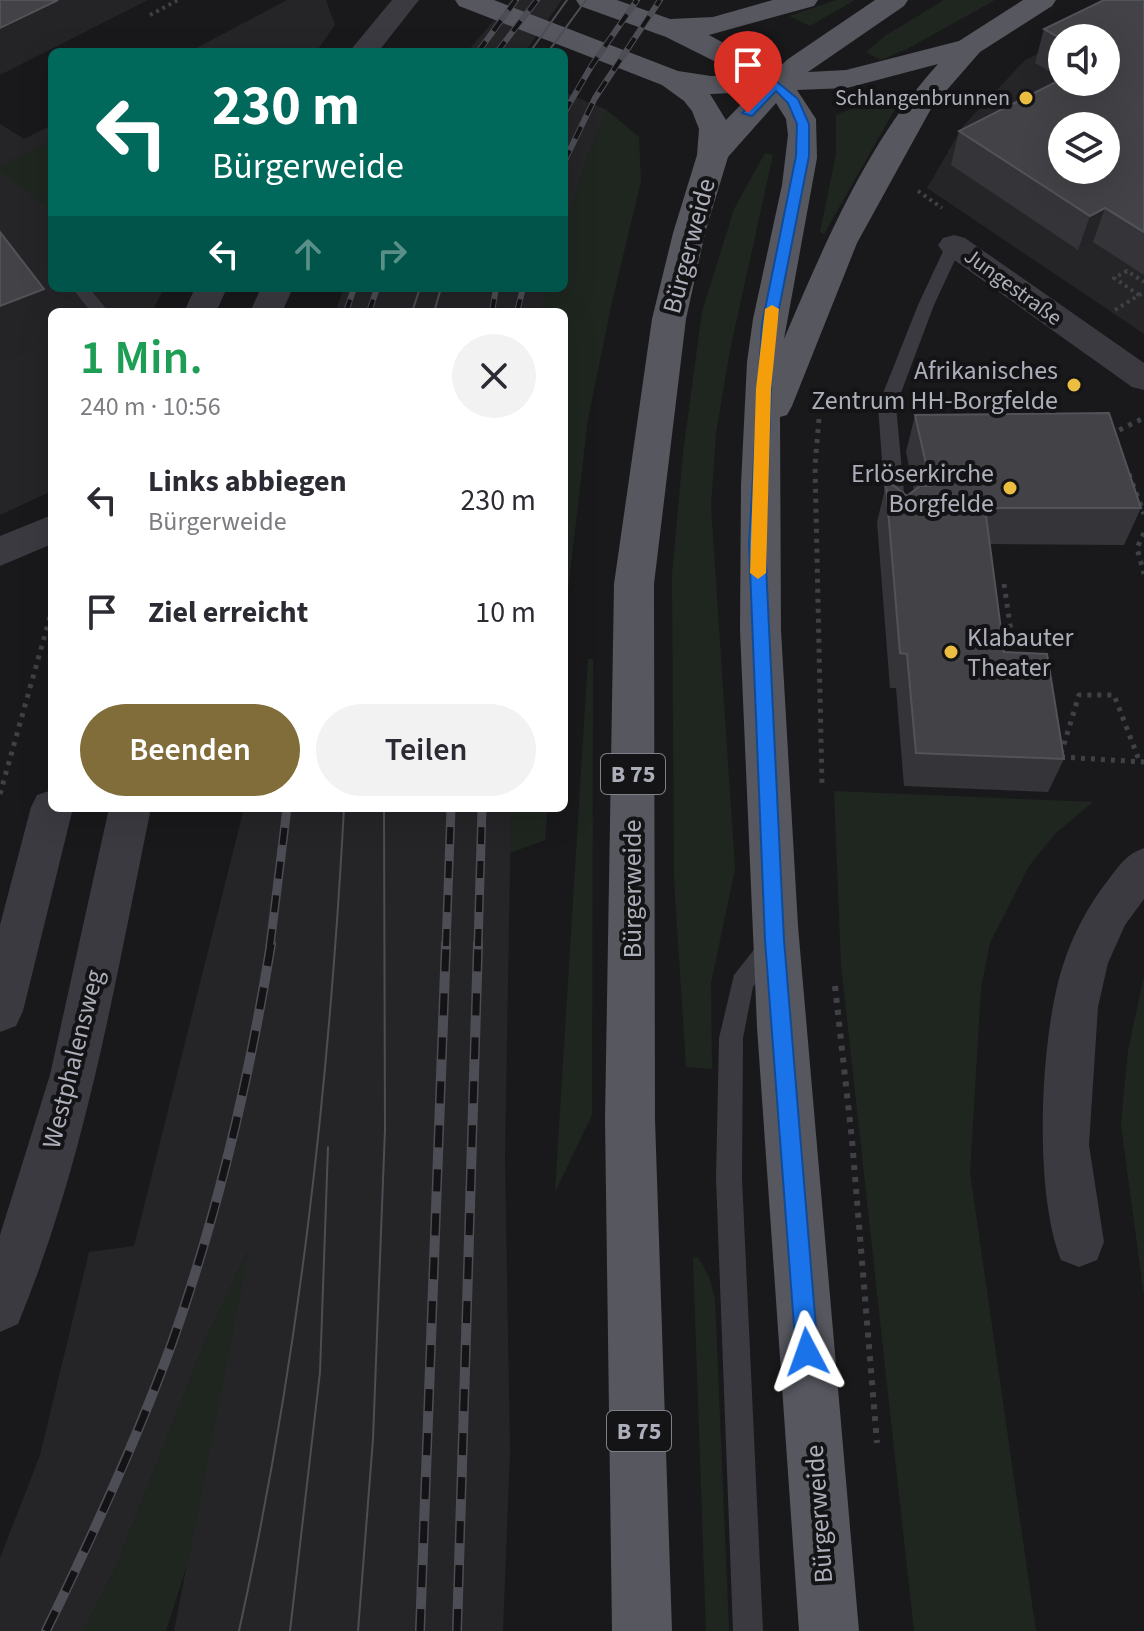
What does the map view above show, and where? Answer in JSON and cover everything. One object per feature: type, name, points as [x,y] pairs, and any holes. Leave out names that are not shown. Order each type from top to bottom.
[{"type":"main road","points":[[590,0],[744,62],[776,84]]},
{"type":"main road","points":[[661,26],[714,26],[804,0]]},
{"type":"main road","name":"Bürgerweide","points":[[713,155],[776,84],[822,47],[894,0]]},
{"type":"main road","name":"Bürgerweide","points":[[761,438],[841,243],[919,103],[970,46],[1042,0]]},
{"type":"main road","name":"B 75","points":[[479,4],[672,79]]},
{"type":"main road","name":"Bürgerweide","points":[[672,79],[711,85],[776,84],[858,77],[970,46]]},
{"type":"main road","name":"Bürgerweide","points":[[642,1631],[630,1119],[634,584],[669,319],[689,233],[713,155],[714,129],[707,110],[695,95],[672,79]]},
{"type":"main road","name":"Bürgerweide","points":[[776,84],[793,102],[803,124],[802,156],[769,324],[761,438],[758,574],[775,940],[829,1631]]},
{"type":"street","points":[[366,48],[406,0]]},
{"type":"street","name":"Jungestraße","points":[[954,245],[1144,379]]},
{"type":"street","points":[[0,552],[48,530]]},
{"type":"street","points":[[0,1011],[51,812]]},
{"type":"street","name":"Westphalensweg","points":[[0,1306],[37,1201],[73,1075],[129,812]]},
{"type":"street","points":[[1079,1242],[1065,1145],[1075,1007],[1086,963],[1108,913],[1144,866]]},
{"type":"lane","points":[[897,523],[887,406],[926,305],[954,245]]},
{"type":"lane","points":[[83,292],[97,308]]},
{"type":"lane","points":[[748,1631],[729,1178],[731,1038],[742,983],[775,940]]},
{"type":"path","points":[[150,15],[178,0]]},
{"type":"path","name":"Jungestraße","points":[[880,169],[899,178],[973,229],[954,245]]},
{"type":"path","points":[[1142,293],[1114,278],[1127,271],[1144,282]]},
{"type":"path","points":[[820,405],[815,465],[822,790]]},
{"type":"path","points":[[1113,443],[1113,433],[1144,418]]},
{"type":"path","points":[[1127,470],[1144,514]]},
{"type":"path","points":[[1144,533],[1137,548],[1144,574]]},
{"type":"path","points":[[1004,584],[1016,667]]},
{"type":"path","points":[[0,794],[48,624]]},
{"type":"path","points":[[1079,695],[1114,695],[1142,761],[1061,757],[1079,695]]},
{"type":"path","points":[[1058,741],[1061,757]]},
{"type":"path","points":[[834,974],[852,1140],[877,1443]]},
{"type":"shaded area","points":[[287,0],[326,0],[335,25],[319,48],[197,48]]},
{"type":"shaded area","points":[[511,0],[562,0],[528,48],[470,48]]},
{"type":"shaded area","points":[[836,0],[855,0],[810,26],[789,16]]},
{"type":"shaded area","points":[[944,0],[995,0],[881,60],[866,52],[885,36]]},
{"type":"shaded area","points":[[1048,49],[1048,96],[1120,96],[1120,76],[1144,65],[1144,334],[927,188],[963,126],[1025,60]]},
{"type":"shaded area","points":[[568,94],[607,110],[585,164],[568,220]]},
{"type":"shaded area","points":[[878,98],[895,109],[824,234],[820,232],[836,154],[836,115]]},
{"type":"shaded area","points":[[607,110],[639,137],[641,181],[588,419],[568,591],[568,308],[542,308],[547,292],[568,292],[568,220],[585,164]]},
{"type":"shaded area","points":[[0,124],[24,139],[48,127],[48,292],[162,292],[154,308],[48,308],[48,493],[0,515]]},
{"type":"shaded area","points":[[48,142],[48,208],[0,171],[0,165]]},
{"type":"shaded area","points":[[765,153],[773,155],[730,350],[716,433],[711,506],[735,869],[711,983],[712,1069],[686,1067],[674,879],[672,575],[683,453],[702,312],[734,209]]},
{"type":"shaded area","points":[[342,292],[547,292],[542,308],[336,308]]},
{"type":"shaded area","points":[[588,659],[593,659],[592,1115],[555,1192]]},
{"type":"shaded area","points":[[834,791],[1093,802],[1055,834],[1029,866],[990,943],[981,988],[970,1173],[1036,1631],[914,1631],[841,964]]},
{"type":"shaded area","points":[[243,812],[511,812],[505,1158],[510,1451],[503,1631],[174,1631],[247,1253],[207,1337],[114,1572],[83,1631],[0,1631],[0,1558],[40,1455],[89,1252],[134,1246]]},
{"type":"shaded area","points":[[511,812],[548,812],[545,840],[510,853]]},
{"type":"shaded area","points":[[1144,976],[1144,1296],[1121,1125],[1128,1051]]},
{"type":"shaded area","points":[[249,1249],[189,1559],[166,1631],[83,1631],[114,1572],[207,1337]]},
{"type":"shaded area","points":[[698,1257],[709,1277],[715,1299],[729,1631],[706,1631],[693,1258]]},
{"type":"building","points":[[0,0],[58,0],[0,28]]},
{"type":"building","points":[[1104,0],[1144,0],[1144,232],[1105,208],[1090,216],[959,131],[1048,86],[1048,96],[1120,96],[1120,24],[1054,24]]},
{"type":"building","points":[[0,232],[44,289],[0,306]]},
{"type":"building","points":[[1109,413],[1141,508],[985,508],[1004,652],[1047,654],[1064,759],[916,753],[907,654],[900,653],[886,485],[893,485],[907,496],[920,486],[931,486],[915,415]]},
{"type":"tram line","points":[[533,48],[567,0]]},
{"type":"tram line","points":[[551,48],[586,0]]},
{"type":"tram line","points":[[413,308],[419,292]]},
{"type":"tram line","points":[[435,308],[440,292]]},
{"type":"tram line","points":[[239,1631],[279,1427],[295,1324],[330,1016],[344,812]]},
{"type":"tram line","points":[[358,1631],[373,1439],[385,1129],[384,812]]},
{"type":"tram line","points":[[290,1631],[320,1372],[328,1147]]},
{"type":"railway","points":[[481,48],[516,0]]},
{"type":"railway","points":[[500,48],[537,0]]},
{"type":"railway","points":[[568,106],[637,0]]},
{"type":"railway","points":[[568,154],[595,98],[660,0]]},
{"type":"railway","points":[[347,308],[353,292]]},
{"type":"railway","points":[[370,308],[376,292]]},
{"type":"railway","points":[[493,308],[495,292]]},
{"type":"railway","points":[[518,308],[522,292]]},
{"type":"railway","points":[[270,946],[287,812]]},
{"type":"railway","points":[[446,946],[451,812]]},
{"type":"railway","points":[[478,946],[482,812]]},
{"type":"railway","points":[[46,1631],[128,1453],[189,1294],[230,1146],[253,1045],[271,944]]},
{"type":"railway","points":[[420,1631],[446,944]]},
{"type":"railway","points":[[457,1631],[478,944]]},
{"type":"slow traffic","points":[[758,573],[763,389],[772,309]]},
{"type":"place","name":"Schlangenbrunnen","points":[[1026,98]]},
{"type":"place","name":"Afrikanisches Zentrum HH-Borgfelde","points":[[1074,385]]},
{"type":"place","name":"Erlöserkirche Borgfelde","points":[[1010,488]]},
{"type":"place","name":"Klabauter Theater","points":[[951,652]]},
{"type":"route","points":[[748,113],[776,84],[793,102],[803,124],[802,156],[769,324],[757,544],[775,940],[807,1352]]}]
